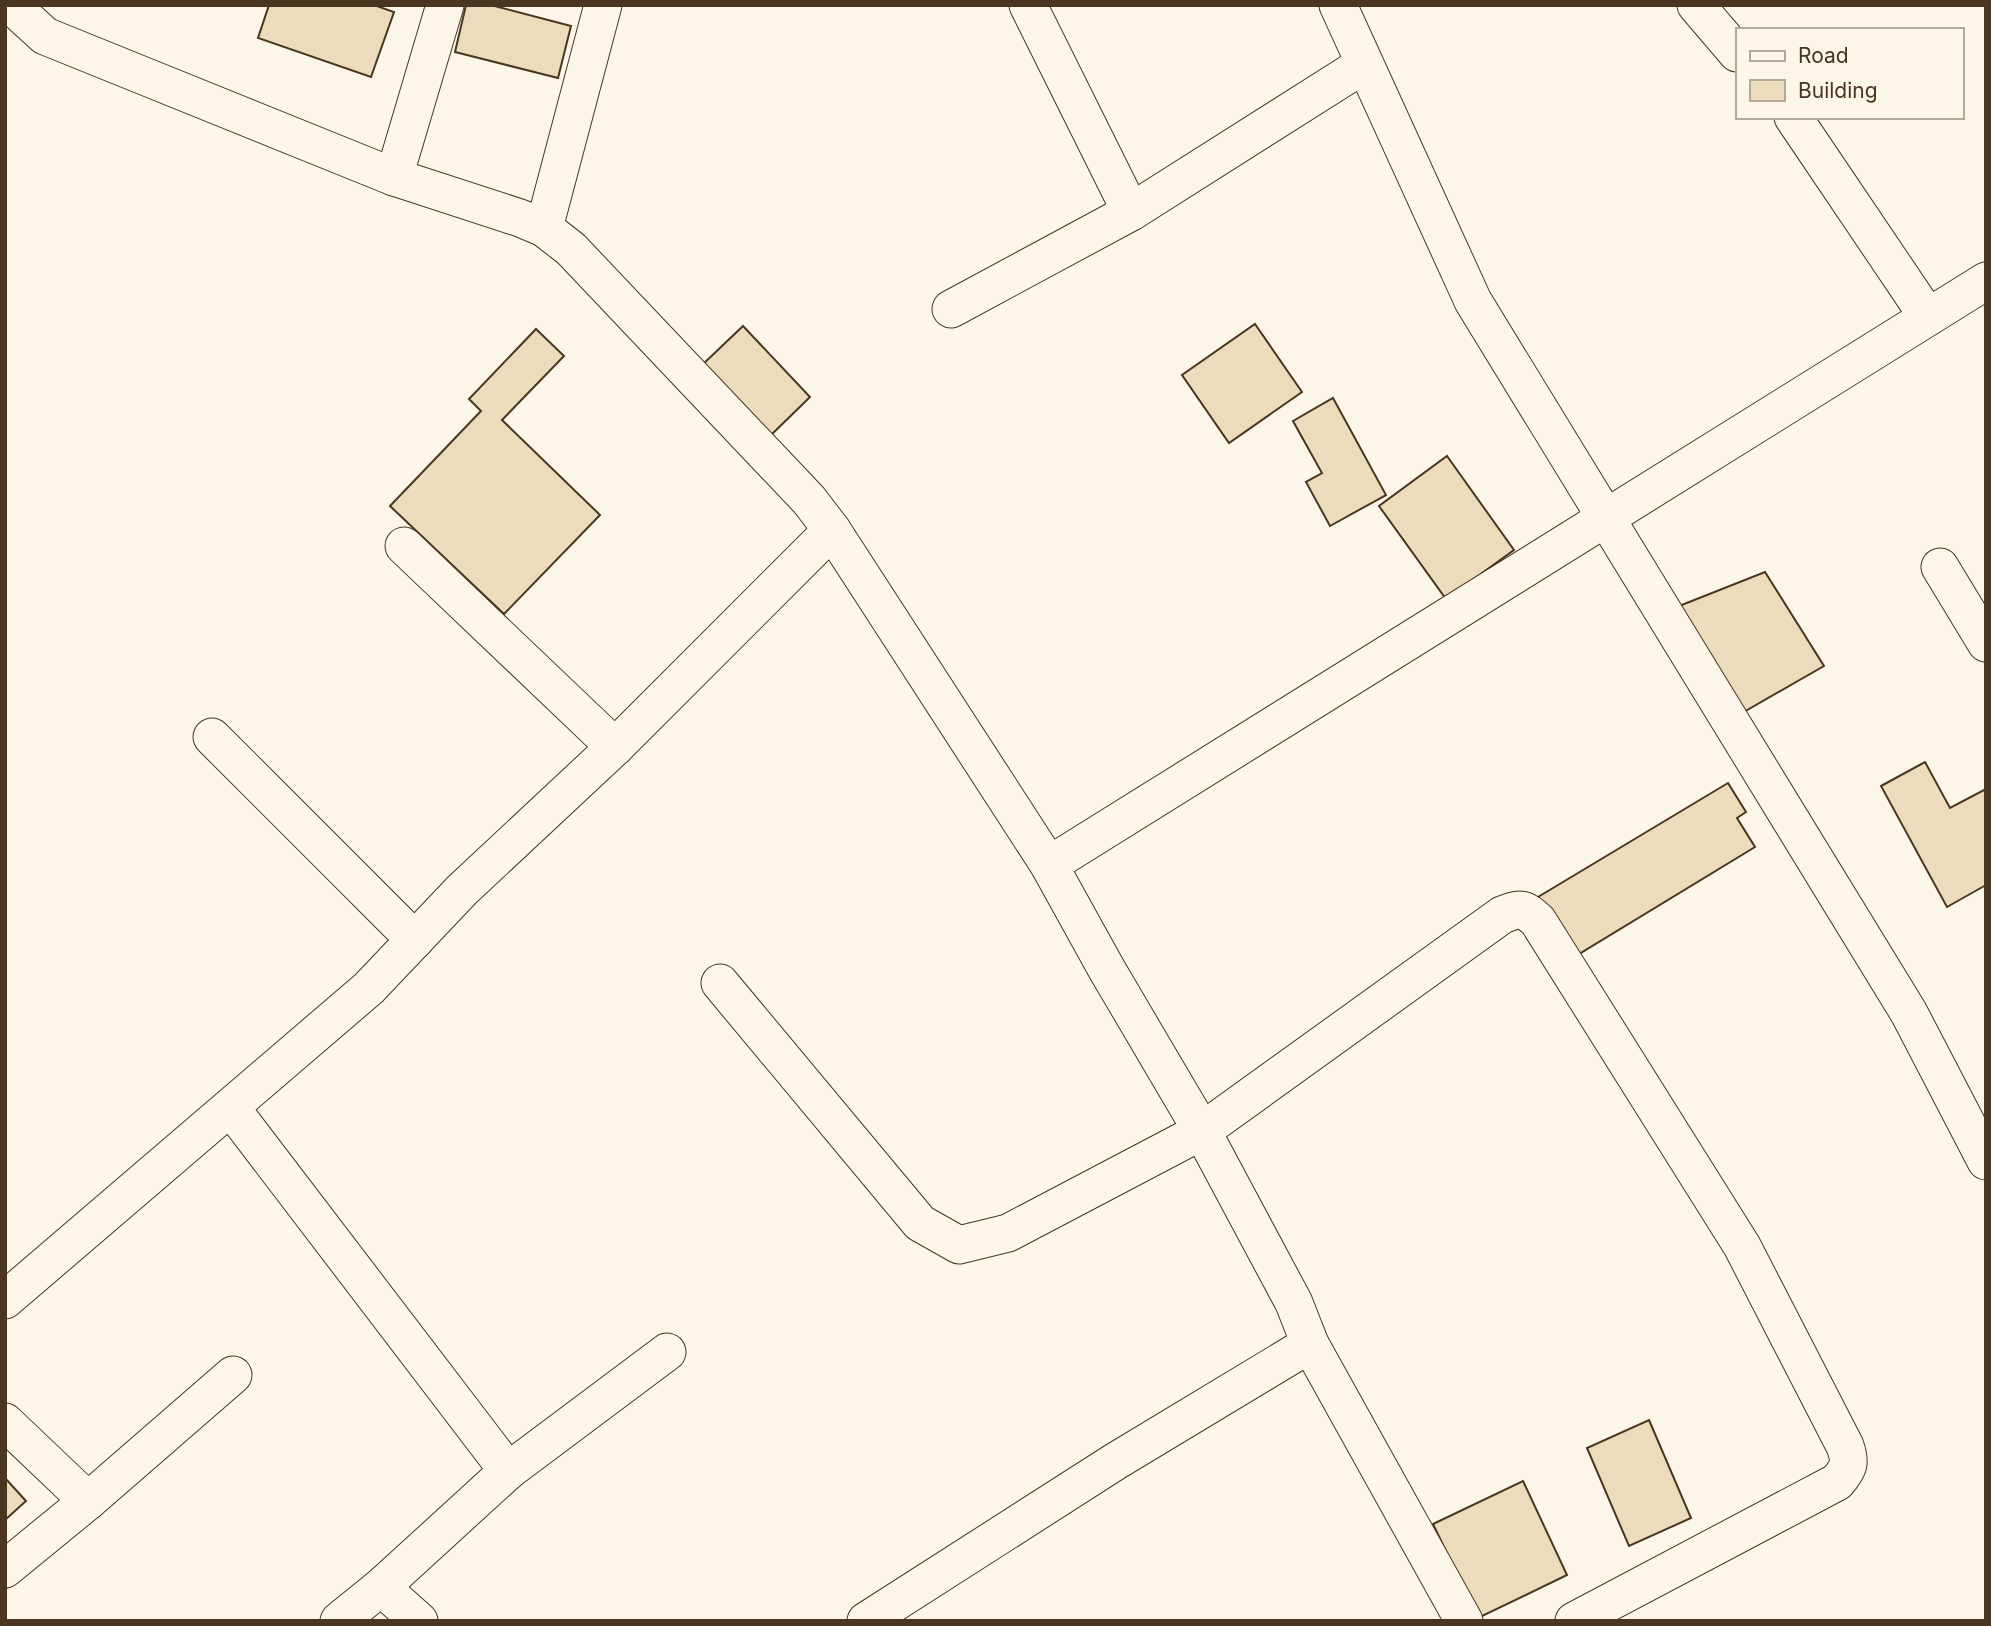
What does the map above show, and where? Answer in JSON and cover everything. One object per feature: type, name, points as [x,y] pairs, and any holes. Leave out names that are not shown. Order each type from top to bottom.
[{"type":"street","points":[[20,5],[22,15],[46,36],[394,177],[544,228],[571,249],[809,499],[832,530],[1049,864],[1106,968],[1202,1131],[1294,1303],[1310,1345],[1464,1621]]},
{"type":"street","points":[[394,177],[445,5]]},
{"type":"street","points":[[544,228],[603,5]]},
{"type":"street","points":[[1028,5],[1131,212]]},
{"type":"street","points":[[1338,5],[1363,65],[1473,301],[1909,1013],[1986,1161]]},
{"type":"street","points":[[1696,5],[1736,52]]},
{"type":"street","points":[[951,309],[1131,212],[1363,65]]},
{"type":"street","points":[[1794,119],[1928,317]]},
{"type":"street","points":[[1049,864],[1986,281]]},
{"type":"street","points":[[5,1300],[369,988],[462,890],[615,747],[832,530]]},
{"type":"street","points":[[404,547],[615,747]]},
{"type":"street","points":[[1940,567],[1986,643]]},
{"type":"street","points":[[212,737],[415,940]]},
{"type":"street","points":[[720,983],[920,1223],[959,1245],[1008,1233],[1202,1131],[1502,915],[1518,909],[1528,912],[1538,921],[1742,1246],[1849,1458],[1847,1470],[1837,1482],[1574,1621]]},
{"type":"street","points":[[231,1108],[508,1471]]},
{"type":"street","points":[[866,1621],[1116,1461],[1310,1345]]},
{"type":"street","points":[[339,1621],[381,1587],[508,1471],[667,1352]]},
{"type":"street","points":[[5,1569],[233,1375]]},
{"type":"street","points":[[5,1422],[88,1501]]},
{"type":"street","points":[[381,1587],[419,1621]]},
{"type":"building","points":[[269,5],[374,5],[394,12],[371,77],[258,38]]},
{"type":"building","points":[[466,5],[491,5],[571,26],[558,78],[455,52]]},
{"type":"building","points":[[1255,324],[1302,392],[1229,443],[1182,375]]},
{"type":"building","points":[[743,326],[810,397],[768,438],[701,366]]},
{"type":"building","points":[[536,329],[564,356],[502,420],[600,515],[504,614],[390,506],[481,411],[469,399]]},
{"type":"building","points":[[1333,398],[1386,495],[1330,526],[1306,482],[1322,473],[1293,421]]},
{"type":"building","points":[[1447,456],[1514,550],[1446,599],[1379,506]]},
{"type":"building","points":[[1765,572],[1824,666],[1742,713],[1669,610]]},
{"type":"building","points":[[1925,762],[1950,808],[1986,789],[1986,885],[1947,907],[1881,786]]},
{"type":"building","points":[[1728,783],[1746,812],[1737,818],[1755,847],[1574,957],[1538,897]]},
{"type":"building","points":[[1649,1420],[1691,1518],[1629,1546],[1587,1448]]},
{"type":"building","points":[[5,1478],[26,1501],[5,1520]]},
{"type":"building","points":[[1523,1481],[1567,1575],[1478,1618],[1433,1524]]}]
